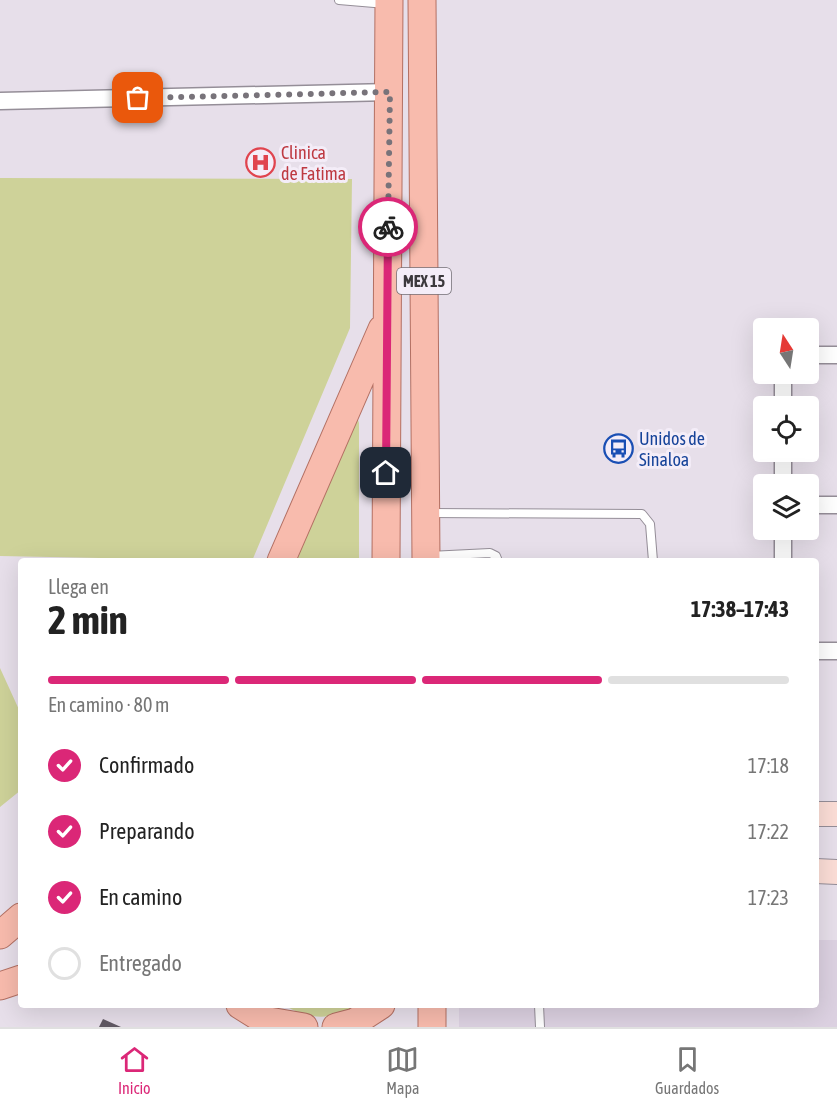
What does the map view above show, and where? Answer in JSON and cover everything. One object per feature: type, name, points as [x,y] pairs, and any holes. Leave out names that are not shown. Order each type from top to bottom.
[{"type":"main road","name":"MEX 15","points":[[422,0],[426,558]]},
{"type":"main road","name":"MEX 15","points":[[386,558],[389,2]]},
{"type":"main road","points":[[282,558],[386,320]]},
{"type":"main road","points":[[0,935],[18,919]]},
{"type":"main road","points":[[0,986],[18,980]]},
{"type":"main road","points":[[245,1008],[272,1024],[304,1027]]},
{"type":"main road","points":[[336,1027],[355,1022],[376,1008]]},
{"type":"main road","points":[[386,1008],[386,1027]]},
{"type":"main road","points":[[432,1008],[432,1027]]},
{"type":"street","points":[[0,101],[390,92]]},
{"type":"street","points":[[819,356],[837,356]]},
{"type":"street","points":[[819,505],[837,505]]},
{"type":"street","points":[[783,540],[783,558]]},
{"type":"street","points":[[819,651],[837,651]]},
{"type":"street","points":[[819,814],[837,814]]},
{"type":"street","points":[[819,871],[837,872]]},
{"type":"lane","points":[[339,0],[389,2]]},
{"type":"lane","points":[[426,513],[642,514],[650,524],[652,558]]},
{"type":"lane","points":[[426,558],[490,553],[497,558]]},
{"type":"lane","points":[[539,1008],[540,1027]]},
{"type":"shaded area","points":[[819,940],[837,940],[837,1027],[459,1027],[459,1008],[819,1008]]},
{"type":"green space","points":[[0,178],[352,179],[350,328],[253,558],[0,556]]},
{"type":"green space","points":[[356,413],[359,423],[359,558],[287,558]]},
{"type":"green space","points":[[0,668],[18,707],[18,792],[0,807]]},
{"type":"green space","points":[[290,1008],[354,1008],[323,1017]]},
{"type":"building","points":[[103,1019],[121,1027],[99,1027]]},
{"type":"way so far","points":[[138,98],[390,92],[388,227]]},
{"type":"place","name":"Clinica de Fatima","points":[[260,163]]},
{"type":"place","name":"Unidos de Sinaloa","points":[[618,449]]},
{"type":"route","points":[[386,473],[388,227]]}]
